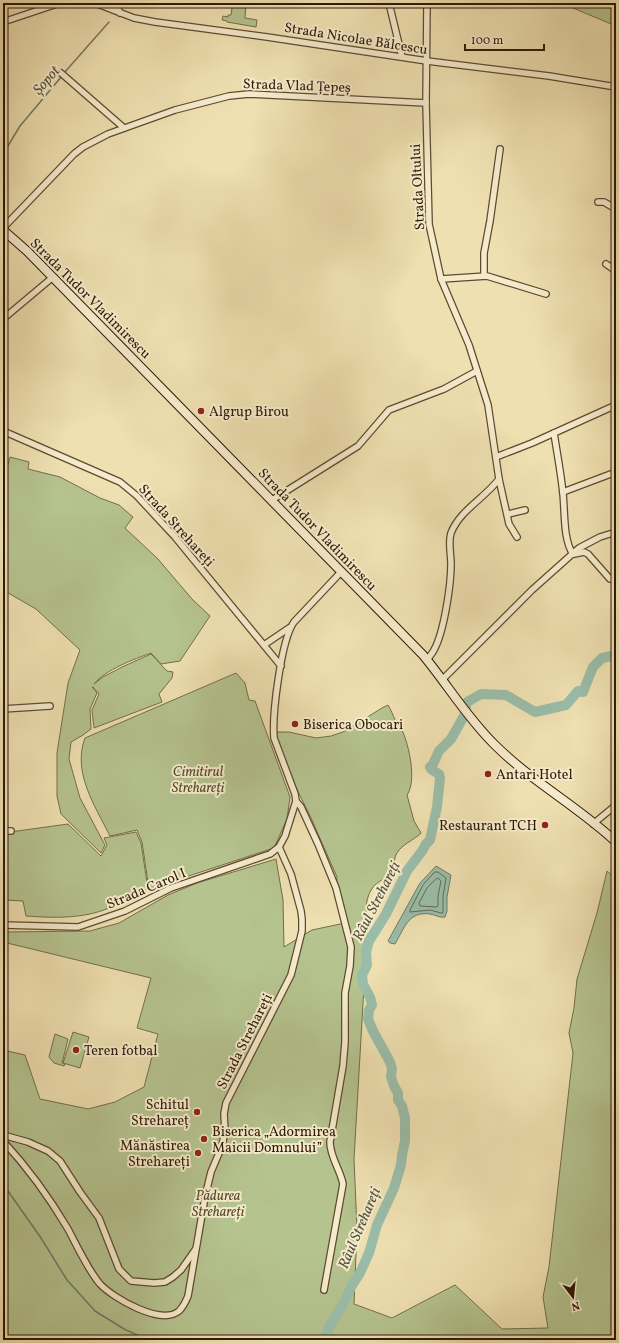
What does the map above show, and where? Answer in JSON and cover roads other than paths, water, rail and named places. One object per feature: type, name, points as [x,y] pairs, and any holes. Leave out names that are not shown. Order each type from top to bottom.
[{"type":"main road","name":"Strada Tudor Vladimirescu","points":[[3,229],[53,277],[427,660],[443,679],[478,727],[494,745],[512,761],[616,842]]},
{"type":"street","points":[[3,22],[60,3]]},
{"type":"street","name":"Strada Nicolae Bălcescu","points":[[97,3],[138,19],[177,26],[267,37],[427,61],[549,76],[616,87]]},
{"type":"street","points":[[115,3],[120,13]]},
{"type":"street","points":[[389,3],[402,57]]},
{"type":"street","name":"Strada Oltului","points":[[426,3],[426,103],[428,214],[430,232],[441,279],[469,345],[488,405],[499,479],[509,524],[517,537]]},
{"type":"street","points":[[61,73],[124,128]]},
{"type":"street","name":"Strada Vlad Țepeș","points":[[3,229],[74,154],[100,137],[175,110],[229,96],[249,94],[426,103]]},
{"type":"street","points":[[484,276],[484,253],[500,149]]},
{"type":"street","points":[[598,202],[604,202],[616,209]]},
{"type":"street","points":[[606,264],[616,270]]},
{"type":"street","points":[[441,279],[484,276],[546,294]]},
{"type":"street","points":[[3,319],[53,277]]},
{"type":"street","points":[[272,500],[358,446],[389,410],[444,389],[478,371]]},
{"type":"street","points":[[496,457],[616,405]]},
{"type":"street","name":"Strada Strehareți","points":[[3,430],[120,482],[138,496],[175,537],[281,666]]},
{"type":"street","points":[[554,433],[563,492],[567,537],[569,547],[573,554]]},
{"type":"street","points":[[563,492],[616,472]]},
{"type":"street","points":[[427,660],[436,647],[444,622],[450,580],[451,534],[462,516],[486,494],[499,479]]},
{"type":"street","points":[[508,514],[525,510]]},
{"type":"street","points":[[443,679],[532,590],[573,554],[587,543],[616,532]]},
{"type":"street","points":[[573,554],[584,552],[588,554],[610,579],[616,576]]},
{"type":"street","points":[[264,645],[289,628],[341,572]]},
{"type":"street","points":[[289,628],[281,666],[274,724],[274,738],[296,801],[301,806],[336,888],[351,947],[350,966],[345,993],[345,1042],[343,1066],[330,1142],[331,1150],[343,1184],[324,1290]]},
{"type":"street","points":[[3,709],[50,706]]},
{"type":"street","points":[[279,847],[285,836],[296,801]]},
{"type":"street","points":[[593,824],[616,805]]},
{"type":"street","points":[[3,832],[11,831]]},
{"type":"street","name":"Strada Strehareți","points":[[3,1141],[35,1178],[100,1284],[121,1301],[150,1312],[164,1315],[173,1314],[179,1311],[184,1305],[188,1296],[206,1191],[211,1172],[222,1146],[225,1130],[224,1114],[226,1103],[291,975],[302,931],[301,911],[291,874],[279,847]]},
{"type":"street","name":"Strada Carol I","points":[[3,925],[78,927],[125,911],[171,888],[270,854],[279,847]]},
{"type":"street","name":"Strada Strehareți","points":[[3,1135],[28,1142],[48,1151],[60,1161],[99,1218],[119,1269],[131,1281],[154,1283],[165,1282],[181,1270],[196,1248]]},
{"type":"water","points":[[436,866],[451,875],[445,917],[430,914],[417,915],[404,927],[395,944],[390,943],[388,941],[420,883]]},
{"type":"waterway","name":"Șopot","points":[[126,7],[129,3]]},
{"type":"waterway","name":"Șopot","points":[[64,73],[109,22]]},
{"type":"waterway","name":"Șopot","points":[[3,154],[20,126],[62,76]]},
{"type":"waterway","name":"Râul Strehareți","points":[[322,1340],[327,1334],[329,1327],[360,1273],[369,1253],[377,1225],[394,1188],[401,1165],[405,1141],[405,1118],[402,1106],[398,1100],[398,1093],[391,1077],[392,1069],[390,1062],[368,1019],[369,1010],[372,1005],[370,997],[363,984],[362,975],[367,965],[366,952],[369,941],[386,914],[407,871],[430,840],[437,807],[440,778],[439,774],[430,767],[439,751],[451,739],[464,716],[467,702],[481,694],[506,695],[535,712],[566,705],[578,691],[583,692],[593,667],[602,658],[616,655]]},
{"type":"waterway","points":[[3,1184],[41,1238],[67,1280],[95,1311],[124,1329],[148,1340]]},
{"type":"place","name":"Algrup Birou","points":[[201,411]]},
{"type":"place","name":"Biserica Obocari","points":[[295,724]]},
{"type":"place","name":"Antari Hotel","points":[[488,774]]},
{"type":"place","name":"Restaurant TCH","points":[[545,825]]},
{"type":"place","name":"Teren fotbal","points":[[76,1050]]},
{"type":"place","name":"Schitul Strehareț","points":[[197,1112]]},
{"type":"place","name":"Biserica „Adormirea Maicii Domnului”","points":[[204,1139]]},
{"type":"place","name":"Mănăstirea Strehareți","points":[[198,1153]]},
{"type":"park label","name":"Cimitirul Strehareți","points":[[198,780]]},
{"type":"park label","name":"Pădurea Strehareți","points":[[218,1204]]}]
